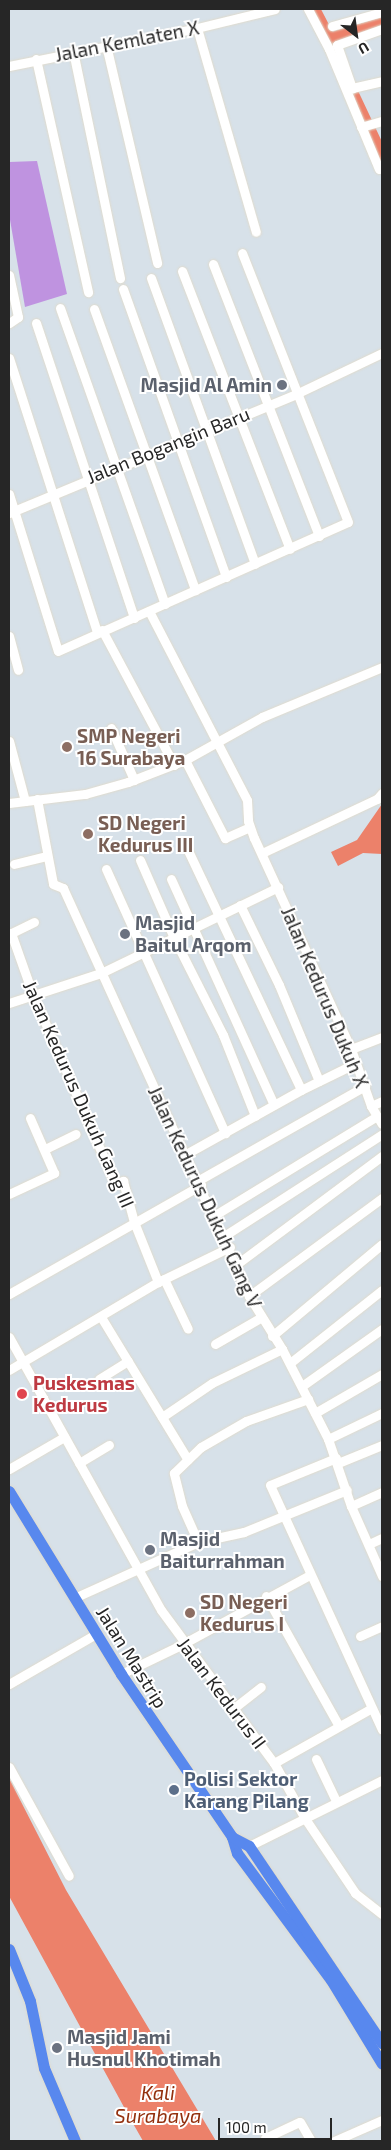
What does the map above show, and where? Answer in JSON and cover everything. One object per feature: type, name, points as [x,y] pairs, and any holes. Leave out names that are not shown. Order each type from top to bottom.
[{"type":"main road","name":"Jalan Mastrip","points":[[9,1491],[121,1674],[232,1836],[237,1853],[331,1980],[382,2064]]},
{"type":"main road","name":"Jalan Mastrip","points":[[232,1836],[249,1846],[382,2043]]},
{"type":"main road","points":[[9,1949],[30,2001],[44,2068],[76,2141]]},
{"type":"street","name":"Jalan Kemlaten X","points":[[9,66],[36,59],[197,28],[275,9]]},
{"type":"street","points":[[308,9],[365,126],[379,169]]},
{"type":"street","points":[[332,26],[382,12]]},
{"type":"street","points":[[197,28],[256,232]]},
{"type":"street","points":[[382,29],[337,46],[350,86],[355,89],[382,81]]},
{"type":"street","points":[[106,45],[157,263]]},
{"type":"street","points":[[74,52],[120,278]]},
{"type":"street","points":[[36,59],[88,292]]},
{"type":"street","points":[[365,126],[382,121]]},
{"type":"street","points":[[9,494],[11,512],[58,651],[99,631],[134,618],[319,536],[348,520],[242,253]]},
{"type":"street","points":[[213,264],[319,536]]},
{"type":"street","points":[[182,271],[290,549]]},
{"type":"street","points":[[9,275],[18,317],[9,323]]},
{"type":"street","points":[[151,278],[255,564]]},
{"type":"street","points":[[123,289],[226,577]]},
{"type":"street","points":[[60,308],[165,604]]},
{"type":"street","points":[[94,309],[195,590]]},
{"type":"street","points":[[36,323],[134,618]]},
{"type":"street","name":"Jalan Bogangin Baru","points":[[11,512],[87,478],[298,393],[382,353]]},
{"type":"street","points":[[9,358],[99,631],[174,765]]},
{"type":"street","name":"Jalan Kedurus Dukuh X","points":[[149,611],[215,744],[247,800],[250,827],[351,1049],[371,1106],[380,1120]]},
{"type":"street","points":[[9,636],[18,670]]},
{"type":"street","points":[[9,803],[85,794],[134,780],[185,760],[262,717],[382,667]]},
{"type":"street","points":[[110,728],[134,780]]},
{"type":"street","points":[[9,741],[25,801]]},
{"type":"street","points":[[185,760],[225,838],[250,827]]},
{"type":"street","points":[[262,853],[377,799],[382,793]]},
{"type":"street","points":[[14,864],[47,856],[37,799]]},
{"type":"street","points":[[184,842],[217,917],[301,1090]]},
{"type":"street","name":"Jalan Kedurus Dukuh Gang V","points":[[47,856],[52,884],[60,886],[238,1264],[249,1296],[260,1318],[290,1363],[328,1439],[352,1506],[382,1575]]},
{"type":"street","points":[[140,860],[174,938],[223,1035],[255,1116]]},
{"type":"street","points":[[106,869],[225,1133]]},
{"type":"street","points":[[171,879],[274,1105]]},
{"type":"street","points":[[9,1003],[101,973],[278,887]]},
{"type":"street","points":[[240,905],[279,985],[319,1080]]},
{"type":"street","name":"Jalan Kedurus Dukuh Gang III","points":[[34,922],[11,933],[33,995],[116,1184],[123,1181],[134,1222]]},
{"type":"street","points":[[351,1049],[382,1037]]},
{"type":"street","points":[[186,1154],[319,1080],[356,1063]]},
{"type":"street","points":[[9,1294],[365,1086]]},
{"type":"street","points":[[371,1106],[382,1101]]},
{"type":"street","points":[[9,1194],[54,1173],[30,1118]]},
{"type":"street","points":[[215,1215],[380,1120]]},
{"type":"street","points":[[45,1149],[76,1134]]},
{"type":"street","points":[[224,1236],[382,1134]]},
{"type":"street","points":[[238,1264],[382,1156]]},
{"type":"street","points":[[249,1296],[382,1198]]},
{"type":"street","points":[[134,1222],[161,1280],[188,1329]]},
{"type":"street","points":[[272,1336],[382,1244]]},
{"type":"street","points":[[9,1370],[161,1280],[230,1247]]},
{"type":"street","points":[[290,1363],[382,1290]]},
{"type":"street","points":[[101,1317],[188,1460]]},
{"type":"street","points":[[214,1344],[260,1318]]},
{"type":"street","points":[[302,1386],[382,1329]]},
{"type":"street","name":"Jalan Kedurus II","points":[[9,1337],[139,1569],[184,1644],[274,1763],[304,1817],[355,1893],[382,1914]]},
{"type":"street","points":[[162,1417],[212,1383],[282,1349]]},
{"type":"street","points":[[99,1379],[128,1361]]},
{"type":"street","points":[[315,1413],[382,1374]]},
{"type":"street","points":[[198,1542],[182,1506],[173,1477],[201,1446],[246,1421],[308,1399]]},
{"type":"street","points":[[328,1439],[382,1413]]},
{"type":"street","points":[[9,1469],[64,1437]]},
{"type":"street","points":[[79,1463],[109,1445]]},
{"type":"street","points":[[382,1445],[272,1482],[284,1518],[382,1730]]},
{"type":"street","points":[[74,1598],[198,1542],[228,1537],[284,1518],[346,1490]]},
{"type":"street","points":[[352,1506],[382,1492]]},
{"type":"street","points":[[369,1544],[382,1538]]},
{"type":"street","points":[[121,1674],[184,1644],[266,1596],[310,1575]]},
{"type":"street","points":[[266,1596],[339,1726]]},
{"type":"street","points":[[360,1636],[382,1626]]},
{"type":"street","points":[[9,1684],[96,1634]]},
{"type":"street","points":[[234,1708],[261,1687]]},
{"type":"street","points":[[274,1763],[372,1708]]},
{"type":"street","points":[[316,1759],[336,1800]]},
{"type":"street","points":[[9,1767],[69,1876]]},
{"type":"street","points":[[249,1846],[336,1800],[382,1780]]},
{"type":"street","points":[[334,2141],[382,2120]]},
{"type":"street","points":[[265,2138],[300,2122],[311,2141]]},
{"type":"shaded area","points":[[37,161],[67,294],[25,307],[9,214],[9,162]]},
{"type":"water","points":[[382,804],[382,854],[363,853],[338,866],[331,852],[357,840]]},
{"type":"water","name":"Kali Surabaya","points":[[9,1778],[66,1890],[216,2141],[143,2141],[131,2120],[9,1896]]},
{"type":"waterway","points":[[313,9],[340,61]]},
{"type":"waterway","points":[[329,40],[382,24]]},
{"type":"waterway","points":[[349,88],[382,158]]},
{"type":"place","name":"Masjid Al Amin","points":[[282,385]]},
{"type":"place","name":"SMP Negeri 16 Surabaya","points":[[67,747]]},
{"type":"place","name":"SD Negeri Kedurus III","points":[[88,834]]},
{"type":"place","name":"Masjid Baitul Arqom","points":[[125,934]]},
{"type":"place","name":"Puskesmas Kedurus","points":[[22,1394]]},
{"type":"place","name":"Masjid Baiturrahman","points":[[150,1550]]},
{"type":"place","name":"SD Negeri Kedurus I","points":[[190,1613]]},
{"type":"place","name":"Polisi Sektor Karang Pilang","points":[[174,1790]]},
{"type":"place","name":"Masjid Jami Husnul Khotimah","points":[[57,2048]]}]
